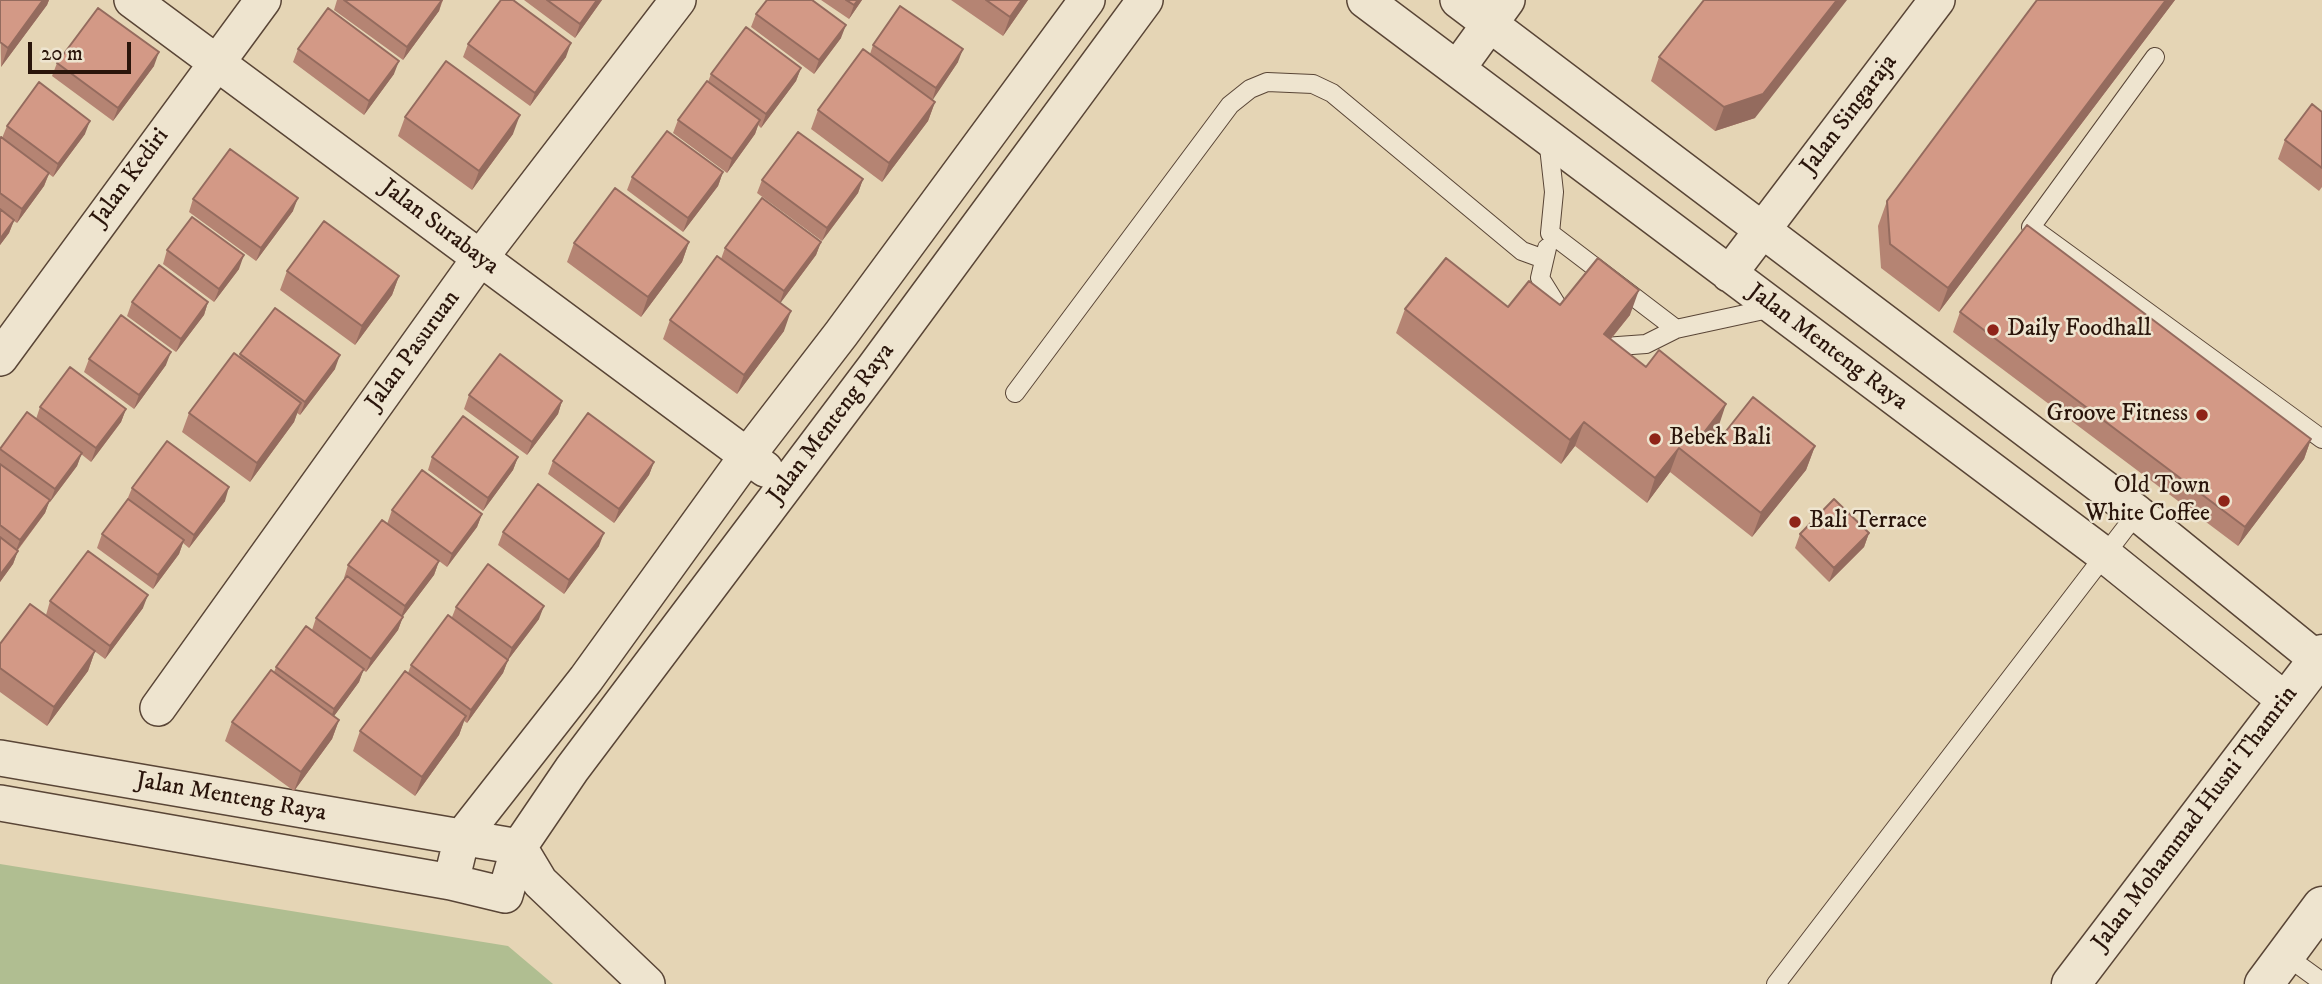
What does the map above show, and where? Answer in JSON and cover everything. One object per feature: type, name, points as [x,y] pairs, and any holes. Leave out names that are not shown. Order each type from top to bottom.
[{"type":"street","name":"Jalan Surabaya","points":[[132,0],[786,485]]},
{"type":"street","name":"Jalan Kediri","points":[[0,358],[263,0]]},
{"type":"street","name":"Jalan Pasuruan","points":[[158,708],[480,258],[678,0]]},
{"type":"street","name":"Jalan Menteng Raya","points":[[452,882],[463,838],[586,679],[747,456],[841,334],[1087,0]]},
{"type":"street","name":"Jalan Menteng Raya","points":[[0,803],[452,882],[505,895],[519,847],[572,769],[1145,0]]},
{"type":"street","name":"Jalan Menteng Raya","points":[[1365,0],[2106,556],[2286,701]]},
{"type":"street","points":[[1458,0],[1498,12],[1762,230],[2137,513],[2320,657]]},
{"type":"street","name":"Jalan Singaraja","points":[[1729,274],[1937,0]]},
{"type":"street","points":[[1457,69],[1498,12]]},
{"type":"street","name":"Jalan Mohammad Husni Thamrin","points":[[2071,984],[2320,657]]},
{"type":"street","name":"Jalan Menteng Raya","points":[[0,758],[519,847]]},
{"type":"street","points":[[519,847],[543,885],[647,984]]},
{"type":"street","points":[[505,895],[543,885]]},
{"type":"street","points":[[2274,975],[2322,906]]},
{"type":"lane","points":[[2155,57],[2031,227],[2322,439]]},
{"type":"lane","points":[[1015,393],[1230,105],[1250,89],[1267,82],[1313,84],[1332,93],[1521,251],[1544,259]]},
{"type":"lane","points":[[1548,138],[1554,192],[1550,233],[1540,278],[1563,315]]},
{"type":"lane","points":[[1550,233],[1676,329]]},
{"type":"lane","points":[[1604,347],[1646,344],[1676,329],[1773,308]]},
{"type":"lane","points":[[1776,984],[2137,513]]},
{"type":"lane","points":[[2274,975],[2322,982]]},
{"type":"green space","points":[[0,864],[508,946],[553,984],[0,984]]},
{"type":"building","points":[[0,0],[43,0],[8,48],[0,42]]},
{"type":"building","points":[[344,0],[442,0],[407,47]]},
{"type":"building","points":[[501,0],[513,0],[571,43],[535,93],[468,44]]},
{"type":"building","points":[[547,0],[597,0],[580,24]]},
{"type":"building","points":[[767,0],[812,0],[846,25],[819,60],[756,14]]},
{"type":"building","points":[[986,0],[1022,0],[1010,17]]},
{"type":"building","points":[[1704,0],[1837,0],[1763,94],[1724,107],[1659,57]]},
{"type":"building","points":[[2037,0],[2166,0],[1948,288],[1890,244],[1887,201]]},
{"type":"building","points":[[900,6],[963,49],[936,88],[873,45]]},
{"type":"building","points":[[98,8],[159,52],[118,108],[57,63]]},
{"type":"building","points":[[328,8],[399,61],[369,101],[298,49]]},
{"type":"building","points":[[746,27],[801,68],[766,114],[711,74]]},
{"type":"building","points":[[863,49],[935,102],[889,163],[818,110]]},
{"type":"building","points":[[446,61],[520,115],[479,171],[405,117]]},
{"type":"building","points":[[707,81],[760,120],[732,159],[678,120]]},
{"type":"building","points":[[39,82],[90,121],[58,164],[7,126]]},
{"type":"building","points":[[2312,104],[2322,112],[2322,168],[2285,140]]},
{"type":"building","points":[[667,131],[723,172],[688,218],[632,177]]},
{"type":"building","points":[[798,132],[863,179],[827,228],[762,180]]},
{"type":"building","points":[[1,137],[49,173],[22,209],[0,193]]},
{"type":"building","points":[[230,149],[298,198],[261,248],[193,199]]},
{"type":"building","points":[[615,188],[689,242],[648,297],[574,243]]},
{"type":"building","points":[[762,198],[821,242],[784,291],[725,248]]},
{"type":"building","points":[[0,209],[14,220],[0,239]]},
{"type":"building","points":[[192,217],[244,255],[219,289],[167,250]]},
{"type":"building","points":[[324,221],[399,276],[362,326],[287,271]]},
{"type":"building","points":[[2027,225],[2311,439],[2245,527],[1960,312]]},
{"type":"building","points":[[717,256],[791,311],[744,375],[670,320]]},
{"type":"building","points":[[1446,258],[1508,307],[1529,281],[1560,305],[1598,258],[1639,290],[1604,334],[1646,367],[1659,350],[1726,404],[1702,435],[1715,445],[1753,397],[1815,446],[1761,513],[1679,448],[1655,478],[1584,422],[1570,440],[1405,309]]},
{"type":"building","points":[[159,265],[208,302],[181,339],[132,302]]},
{"type":"building","points":[[275,308],[340,355],[305,402],[240,354]]},
{"type":"building","points":[[121,315],[171,352],[139,395],[89,359]]},
{"type":"building","points":[[234,353],[301,403],[257,463],[189,413]]},
{"type":"building","points":[[500,354],[562,401],[532,442],[469,395]]},
{"type":"building","points":[[70,367],[126,409],[96,448],[40,407]]},
{"type":"building","points":[[27,412],[82,453],[55,489],[0,449]]},
{"type":"building","points":[[588,413],[654,462],[619,509],[553,461]]},
{"type":"building","points":[[463,416],[518,457],[488,498],[432,457]]},
{"type":"building","points":[[167,441],[229,487],[194,535],[132,488]]},
{"type":"building","points":[[0,464],[50,500],[20,540],[0,525]]},
{"type":"building","points":[[422,470],[482,514],[452,554],[392,510]]},
{"type":"building","points":[[538,484],[604,533],[569,580],[503,532]]},
{"type":"building","points":[[128,499],[184,540],[158,575],[102,534]]},
{"type":"building","points":[[1834,499],[1869,533],[1834,568],[1800,534]]},
{"type":"building","points":[[382,520],[439,561],[405,606],[348,565]]},
{"type":"building","points":[[0,537],[18,551],[0,575]]},
{"type":"building","points":[[88,551],[148,595],[110,646],[50,601]]},
{"type":"building","points":[[488,564],[544,606],[512,648],[456,607]]},
{"type":"building","points":[[347,576],[403,617],[371,659],[316,618]]},
{"type":"building","points":[[30,604],[95,651],[54,707],[0,668],[0,644]]},
{"type":"building","points":[[448,615],[508,660],[471,710],[411,665]]},
{"type":"building","points":[[306,626],[364,669],[334,709],[276,667]]},
{"type":"building","points":[[271,670],[339,720],[301,772],[232,722]]},
{"type":"building","points":[[405,671],[466,716],[422,777],[360,731]]},
{"type":"place","name":"Daily Foodhall","points":[[1993,330]]},
{"type":"place","name":"Groove Fitness","points":[[2202,415]]},
{"type":"place","name":"Bebek Bali","points":[[1655,439]]},
{"type":"place","name":"Old Town White Coffee","points":[[2224,501]]},
{"type":"place","name":"Bali Terrace","points":[[1795,522]]}]
